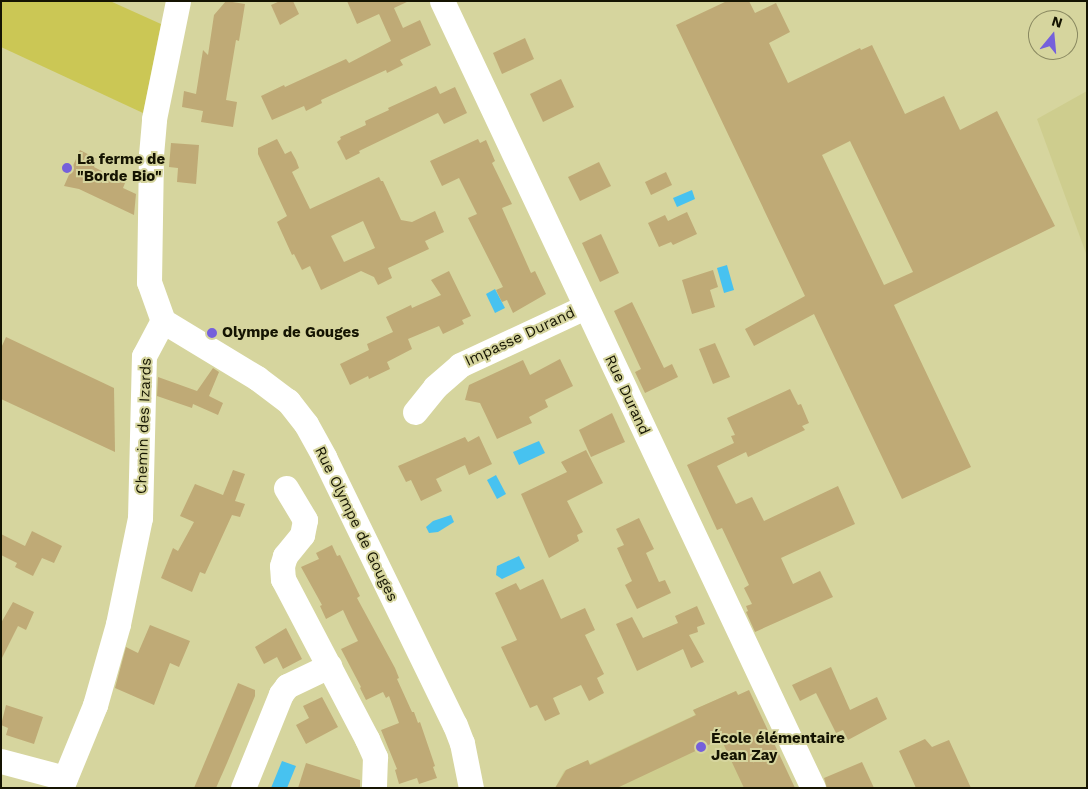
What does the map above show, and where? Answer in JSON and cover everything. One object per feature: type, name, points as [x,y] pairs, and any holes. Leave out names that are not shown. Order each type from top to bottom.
[{"type":"street","points":[[163,321],[149,282],[151,155],[154,119],[178,1]]},
{"type":"street","name":"Rue Durand","points":[[442,1],[812,788]]},
{"type":"street","name":"Impasse Durand","points":[[415,412],[435,387],[460,365],[586,308]]},
{"type":"street","name":"Chemin des Izards","points":[[63,783],[95,705],[118,624],[135,548],[143,485],[144,356],[163,321]]},
{"type":"street","name":"Rue Olympe de Gouges","points":[[163,321],[257,378],[288,401],[306,424],[455,725],[462,743],[471,788]]},
{"type":"street","points":[[286,488],[305,520],[302,535],[286,556],[282,566],[283,579],[375,757],[374,788]]},
{"type":"street","points":[[243,788],[281,694],[287,686],[329,666]]},
{"type":"street","points":[[1,762],[63,783]]},
{"type":"shaded area","points":[[1,1],[110,1],[161,24],[143,113],[1,47]]},
{"type":"shaded area","points":[[1087,91],[1087,256],[1037,119]]},
{"type":"shaded area","name":"École élémentaire Jean Zay","points":[[736,691],[795,788],[555,788],[564,771],[588,760],[590,764],[695,715],[693,710]]},
{"type":"water","points":[[692,190],[695,199],[677,207],[673,198]]},
{"type":"water","points":[[727,265],[734,290],[724,293],[717,268]]},
{"type":"water","points":[[495,289],[505,308],[495,313],[486,294]]},
{"type":"water","points":[[539,441],[545,453],[519,465],[513,452]]},
{"type":"water","points":[[496,475],[506,494],[497,499],[487,480]]},
{"type":"water","points":[[451,515],[454,522],[438,532],[429,533],[426,527],[433,521]]},
{"type":"water","points":[[519,556],[525,568],[502,579],[496,575],[497,566]]},
{"type":"water","points":[[282,761],[296,766],[287,788],[271,788]]},
{"type":"building","points":[[226,1],[245,4],[239,41],[236,40],[226,100],[237,102],[233,127],[201,122],[203,111],[182,107],[184,91],[196,94],[203,50],[208,55],[214,15]]},
{"type":"building","points":[[280,1],[293,1],[299,14],[280,25],[271,5]]},
{"type":"building","points":[[347,1],[409,1],[394,8],[403,28],[420,20],[431,45],[400,60],[403,65],[387,73],[386,70],[321,100],[322,103],[306,111],[304,106],[272,120],[261,96],[346,59],[349,63],[391,41],[379,14],[357,24]]},
{"type":"building","points":[[727,1],[749,1],[755,13],[776,3],[790,32],[769,43],[788,83],[860,48],[861,50],[872,45],[905,114],[944,96],[960,130],[997,111],[1055,226],[894,305],[971,467],[902,499],[814,314],[754,346],[745,329],[805,296],[676,25]],"holes":[[[850,141],[913,272],[884,285],[822,155]]]},
{"type":"building","points":[[525,38],[534,59],[502,74],[493,53]]},
{"type":"building","points":[[561,79],[574,107],[543,122],[530,94]]},
{"type":"building","points":[[436,86],[440,94],[455,87],[467,113],[444,124],[438,113],[359,151],[360,153],[346,160],[337,142],[341,139],[340,137],[366,125],[365,121],[389,110],[388,108]]},
{"type":"building","points":[[277,139],[285,154],[291,151],[299,168],[292,172],[310,209],[379,177],[383,181],[401,220],[412,222],[435,211],[444,232],[425,241],[429,249],[388,268],[392,278],[378,285],[374,277],[361,271],[321,290],[310,266],[302,270],[294,254],[292,255],[277,222],[287,216],[258,154],[258,148]],"holes":[[[363,221],[375,248],[344,262],[331,236]]]},
{"type":"building","points":[[478,139],[480,143],[486,140],[495,161],[492,163],[512,204],[502,208],[531,273],[535,271],[546,294],[513,313],[507,300],[502,302],[496,290],[503,287],[468,218],[477,214],[459,178],[442,186],[430,161]]},
{"type":"building","points":[[171,143],[199,145],[196,184],[177,182],[178,168],[169,167]]},
{"type":"building","points":[[80,150],[97,159],[94,167],[125,183],[123,188],[136,194],[134,215],[79,189],[64,186]]},
{"type":"building","points":[[599,162],[611,186],[580,201],[568,177]]},
{"type":"building","points":[[666,172],[672,185],[651,195],[645,182]]},
{"type":"building","points":[[687,212],[697,234],[673,245],[671,242],[659,247],[648,223],[665,215],[668,221]]},
{"type":"building","points":[[601,234],[619,273],[600,282],[582,243]]},
{"type":"building","points":[[713,270],[718,287],[710,290],[715,307],[692,314],[682,280]]},
{"type":"building","points":[[449,271],[471,316],[462,320],[464,324],[443,334],[439,326],[408,339],[412,349],[387,362],[390,369],[369,379],[368,376],[350,385],[340,364],[369,350],[367,344],[393,332],[386,317],[411,305],[412,308],[441,295],[431,280]]},
{"type":"building","points":[[632,302],[664,368],[672,364],[678,377],[645,393],[635,372],[641,369],[614,311]]},
{"type":"building","points":[[6,337],[114,388],[115,452],[1,399],[1,348]]},
{"type":"building","points":[[715,343],[730,377],[713,384],[699,349]]},
{"type":"building","points":[[560,359],[573,386],[545,400],[548,407],[529,417],[532,423],[497,439],[480,403],[465,400],[469,385],[523,360],[530,375]]},
{"type":"building","points":[[213,368],[219,372],[209,396],[223,403],[218,415],[193,404],[192,408],[157,396],[158,377],[197,391]]},
{"type":"building","points":[[790,389],[798,405],[801,404],[809,423],[802,426],[805,430],[748,457],[746,452],[717,466],[736,504],[752,497],[764,521],[838,486],[855,524],[781,558],[793,584],[820,571],[833,597],[755,632],[746,612],[748,611],[746,606],[752,604],[744,588],[749,585],[722,528],[717,530],[687,465],[734,443],[731,436],[735,435],[727,418]]},
{"type":"building","points":[[612,413],[625,442],[591,457],[579,430]]},
{"type":"building","points":[[479,436],[492,464],[469,475],[465,465],[436,479],[442,491],[421,501],[411,480],[406,482],[398,466],[465,437],[468,442]]},
{"type":"building","points":[[586,450],[603,483],[567,501],[583,532],[577,535],[579,541],[549,558],[521,494],[567,472],[561,462]]},
{"type":"building","points":[[233,470],[245,474],[235,501],[245,504],[240,517],[232,515],[205,574],[200,572],[192,592],[161,578],[173,548],[178,551],[194,522],[180,516],[195,484],[223,495]]},
{"type":"building","points":[[639,518],[654,549],[646,553],[659,582],[665,580],[671,593],[637,609],[625,585],[632,581],[617,548],[624,545],[616,529]]},
{"type":"building","points":[[32,531],[62,546],[54,563],[42,558],[33,576],[15,567],[17,563],[1,555],[1,534],[25,546]]},
{"type":"building","points":[[332,545],[337,556],[340,555],[360,596],[357,598],[395,668],[399,678],[397,679],[412,712],[414,712],[418,723],[420,722],[435,766],[433,767],[437,778],[419,784],[417,778],[399,784],[395,770],[397,769],[381,730],[399,723],[389,696],[386,698],[383,692],[366,700],[341,649],[358,641],[343,610],[326,619],[320,606],[322,605],[301,567],[319,559],[316,553]]},
{"type":"building","points":[[543,579],[561,619],[585,608],[595,630],[585,635],[604,674],[597,678],[604,693],[589,701],[581,685],[553,698],[560,714],[545,721],[537,705],[530,708],[501,647],[517,640],[495,593],[516,583],[520,590]]},
{"type":"building","points":[[13,602],[34,612],[26,630],[18,626],[1,660],[1,623]]},
{"type":"building","points":[[697,606],[705,624],[697,627],[698,632],[689,635],[704,662],[691,668],[683,649],[637,671],[616,624],[632,617],[643,638],[678,623],[675,616]]},
{"type":"building","points":[[150,625],[190,641],[179,667],[170,663],[154,705],[115,688],[126,647],[138,653]]},
{"type":"building","points":[[286,628],[302,659],[283,669],[277,657],[264,664],[255,647]]},
{"type":"building","points":[[831,667],[850,710],[877,697],[887,719],[848,740],[843,730],[836,733],[816,693],[800,701],[792,685]]},
{"type":"building","points":[[238,683],[255,690],[255,696],[227,763],[216,788],[194,788]]},
{"type":"building","name":"École élémentaire Jean Zay","points":[[749,690],[795,788],[744,788],[721,739],[617,788],[555,788],[566,770],[588,760],[590,765],[696,715],[693,710],[736,691],[738,695]]},
{"type":"building","points":[[322,697],[338,727],[306,744],[296,725],[309,718],[303,706]]},
{"type":"building","points":[[6,705],[43,717],[34,744],[6,735],[8,728],[1,725]]},
{"type":"building","points":[[925,739],[932,747],[949,740],[971,788],[916,788],[899,751]]},
{"type":"building","points":[[862,762],[874,788],[827,788],[824,778]]},
{"type":"building","points":[[306,763],[360,780],[360,788],[298,788]]},
{"type":"place","name":"La ferme de \"Borde Bio\"","points":[[67,168]]},
{"type":"place","name":"Olympe de Gouges","points":[[212,333]]},
{"type":"place","name":"École élémentaire Jean Zay","points":[[701,747]]}]
